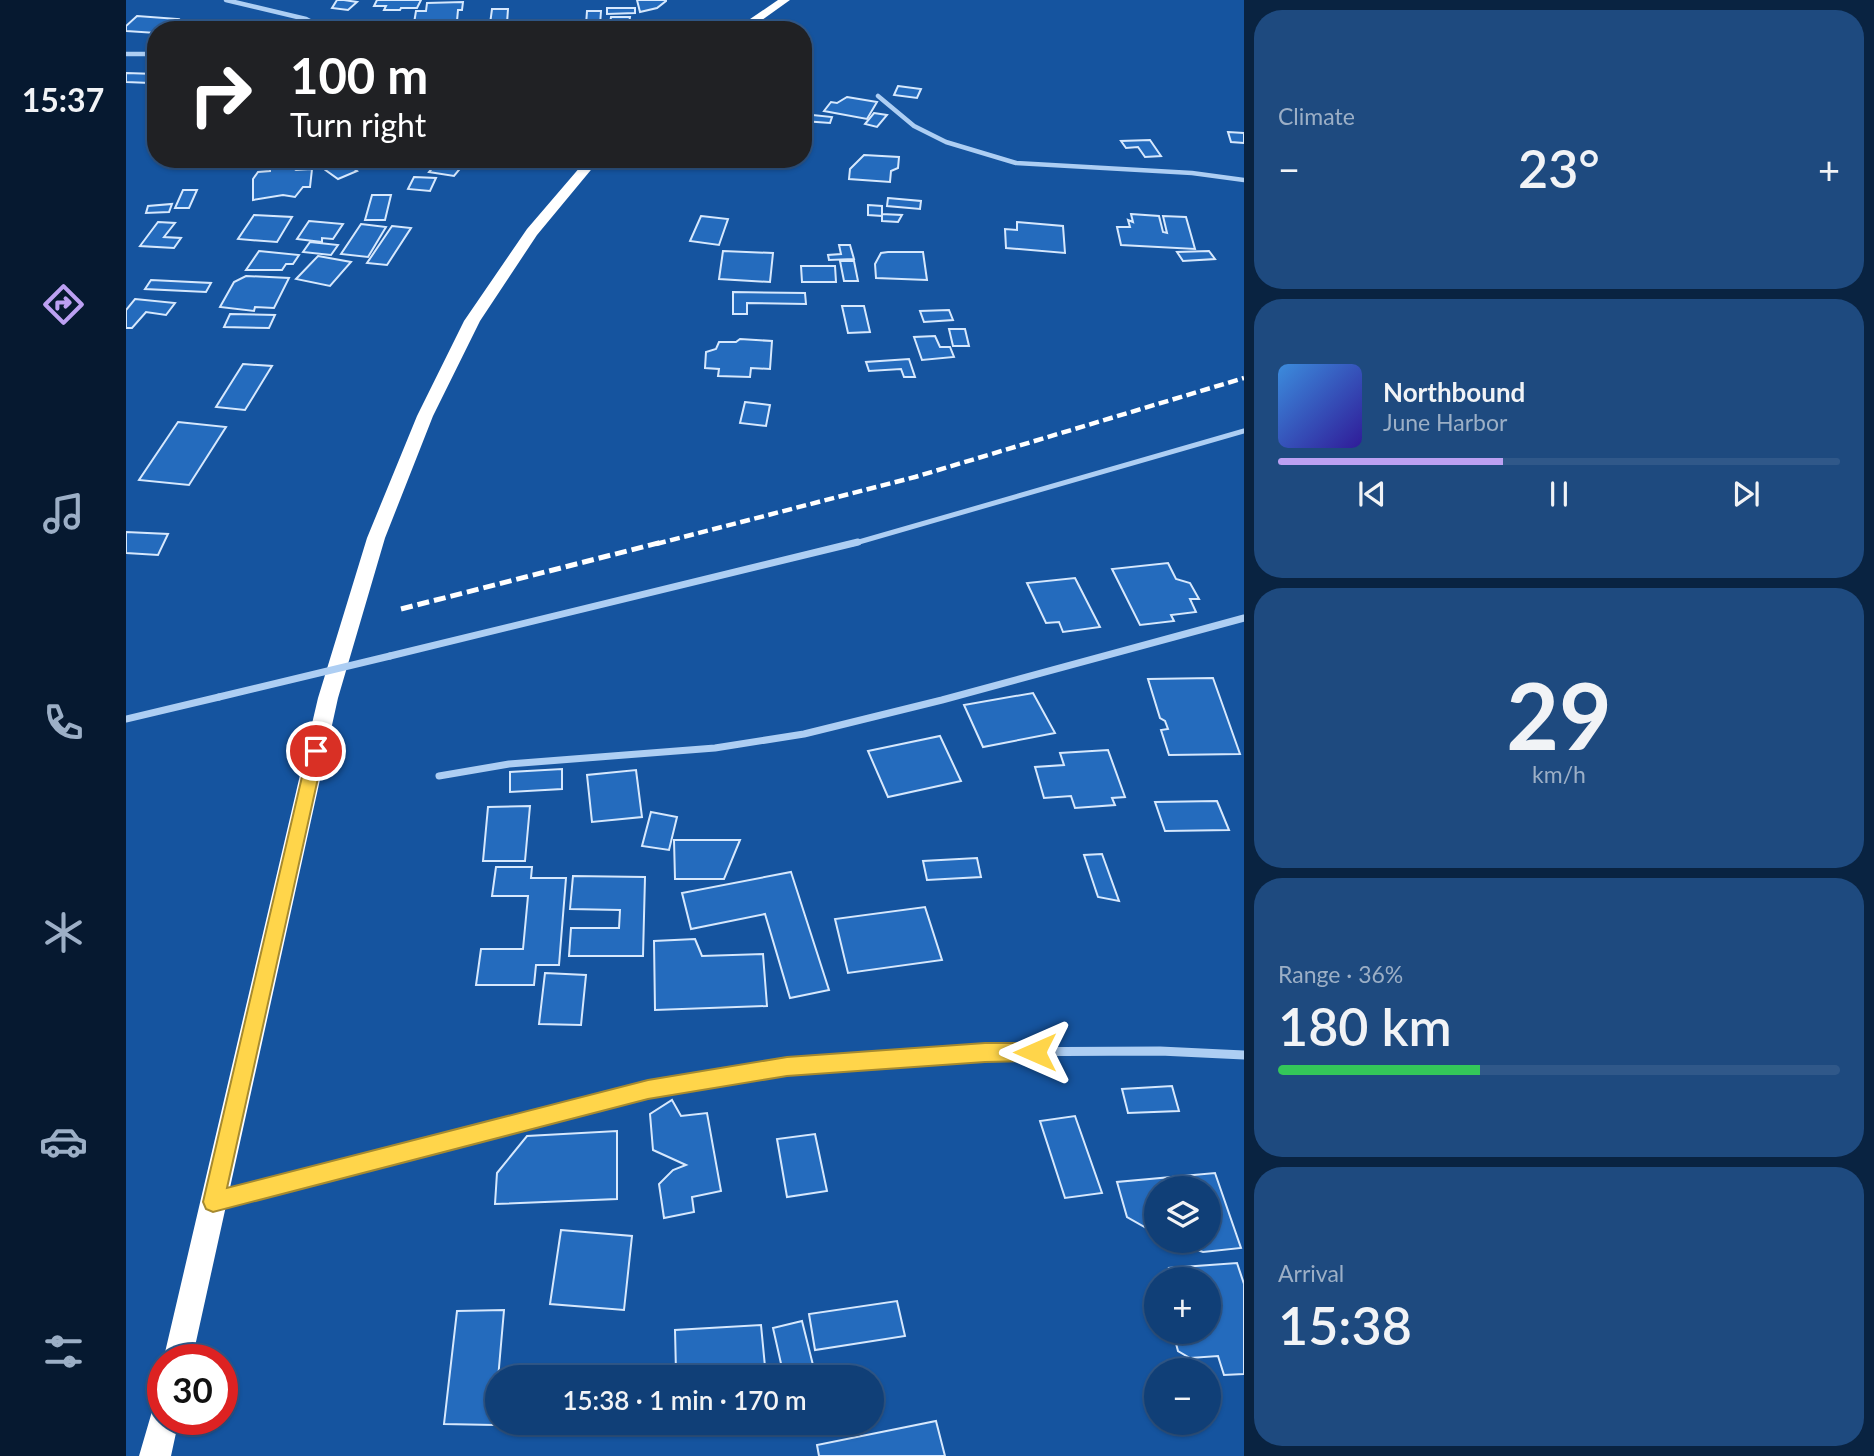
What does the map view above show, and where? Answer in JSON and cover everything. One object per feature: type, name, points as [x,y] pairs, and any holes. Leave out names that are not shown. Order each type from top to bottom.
[{"type":"highway","points":[[754,21],[785,0]]},
{"type":"highway","points":[[181,1344],[328,698],[376,538],[425,416],[472,321],[532,232],[586,168]]},
{"type":"highway","points":[[155,1456],[160,1435]]},
{"type":"street","points":[[226,0],[310,21]]},
{"type":"street","points":[[126,54],[147,54]]},
{"type":"street","points":[[878,96],[914,126],[946,142],[1016,163],[1192,173],[1244,180]]},
{"type":"street","points":[[126,719],[823,552],[1244,431]]},
{"type":"street","points":[[439,776],[509,764],[715,748],[804,734],[942,700],[1244,618]]},
{"type":"street","points":[[213,1202],[648,1090],[787,1066],[985,1052],[1160,1051],[1244,1055]]},
{"type":"building","points":[[337,0],[357,2],[348,10],[332,8]]},
{"type":"building","points":[[377,0],[421,0],[417,8],[384,10],[386,6],[374,6]]},
{"type":"building","points":[[637,0],[666,1],[657,8],[640,12]]},
{"type":"building","points":[[463,2],[462,10],[458,10],[457,21],[414,21],[416,11],[426,11],[427,3]]},
{"type":"building","points":[[607,8],[635,8],[635,13],[607,14]]},
{"type":"building","points":[[492,9],[508,9],[507,21],[490,21]]},
{"type":"building","points":[[587,11],[601,11],[600,21],[586,21]]},
{"type":"building","points":[[137,16],[178,19],[147,21],[147,32],[126,31],[126,26]]},
{"type":"building","points":[[611,17],[630,17],[629,21],[610,21]]},
{"type":"building","points":[[126,73],[147,74],[147,83],[126,82]]},
{"type":"building","points":[[898,86],[921,89],[917,98],[894,95]]},
{"type":"building","points":[[847,97],[877,102],[867,119],[824,111],[831,102],[837,103]]},
{"type":"building","points":[[874,113],[887,115],[877,127],[865,124]]},
{"type":"building","points":[[812,115],[832,117],[830,123],[812,122]]},
{"type":"building","points":[[1228,132],[1244,133],[1244,143],[1231,142]]},
{"type":"building","points":[[1150,140],[1161,156],[1145,157],[1138,147],[1126,148],[1121,141]]},
{"type":"building","points":[[864,155],[899,157],[898,168],[891,171],[890,182],[849,179],[850,169]]},
{"type":"building","points":[[270,168],[312,169],[310,187],[303,187],[295,197],[283,195],[253,200],[253,179],[258,172],[270,171]]},
{"type":"building","points":[[353,168],[357,171],[338,179],[324,169]]},
{"type":"building","points":[[432,168],[461,168],[454,176],[429,172]]},
{"type":"building","points":[[414,177],[436,178],[430,191],[408,189]]},
{"type":"building","points":[[183,190],[197,190],[189,208],[175,208]]},
{"type":"building","points":[[372,195],[391,195],[385,220],[365,220]]},
{"type":"building","points":[[888,198],[921,201],[920,209],[887,206]]},
{"type":"building","points":[[172,204],[169,212],[146,213],[148,206]]},
{"type":"building","points":[[868,205],[882,206],[882,214],[902,215],[898,222],[882,221],[882,216],[868,215]]},
{"type":"building","points":[[1131,214],[1159,216],[1163,232],[1167,233],[1163,216],[1186,217],[1195,249],[1121,245],[1117,227],[1130,227],[1128,220],[1133,222]]},
{"type":"building","points":[[254,215],[292,217],[277,242],[238,239]]},
{"type":"building","points":[[701,216],[728,219],[719,245],[690,241]]},
{"type":"building","points":[[309,221],[343,224],[333,239],[322,238],[322,242],[297,239]]},
{"type":"building","points":[[158,222],[175,223],[164,237],[181,238],[174,248],[140,246]]},
{"type":"building","points":[[1017,222],[1063,226],[1065,253],[1006,248],[1005,229],[1017,230]]},
{"type":"building","points":[[361,224],[386,227],[368,257],[341,254]]},
{"type":"building","points":[[392,226],[411,228],[387,265],[367,263]]},
{"type":"building","points":[[310,242],[338,245],[331,255],[303,252]]},
{"type":"building","points":[[839,245],[850,245],[854,259],[829,260],[828,255],[841,254]]},
{"type":"building","points":[[259,251],[299,255],[293,264],[286,264],[282,270],[246,270]]},
{"type":"building","points":[[723,251],[773,253],[770,282],[719,279]]},
{"type":"building","points":[[1209,251],[1215,259],[1183,261],[1177,252]]},
{"type":"building","points":[[923,252],[927,280],[876,278],[875,264],[881,253]]},
{"type":"building","points":[[318,256],[351,262],[330,286],[296,279]]},
{"type":"building","points":[[840,261],[854,261],[858,281],[844,281]]},
{"type":"building","points":[[801,266],[835,266],[836,282],[802,282]]},
{"type":"building","points":[[246,276],[289,278],[274,308],[255,307],[254,311],[220,307],[234,282]]},
{"type":"building","points":[[151,280],[211,283],[206,292],[145,289]]},
{"type":"building","points":[[733,292],[805,293],[806,304],[747,303],[747,314],[733,314]]},
{"type":"building","points":[[135,299],[175,303],[166,315],[146,312],[132,328],[126,328],[126,310]]},
{"type":"building","points":[[842,306],[864,306],[870,332],[848,333]]},
{"type":"building","points":[[949,310],[953,320],[924,322],[920,311]]},
{"type":"building","points":[[230,314],[275,315],[269,328],[224,327]]},
{"type":"building","points":[[949,329],[965,329],[969,346],[953,346]]},
{"type":"building","points":[[935,336],[940,347],[950,347],[954,357],[922,360],[914,337]]},
{"type":"building","points":[[740,339],[772,341],[770,369],[751,368],[750,377],[718,376],[719,369],[705,368],[706,352],[716,349],[719,342],[736,342]]},
{"type":"building","points":[[909,359],[915,377],[904,377],[901,369],[869,371],[866,362]]},
{"type":"building","points":[[243,364],[272,366],[245,410],[216,407]]},
{"type":"building","points":[[745,402],[770,405],[766,426],[740,423]]},
{"type":"building","points":[[178,422],[226,427],[189,485],[139,480]]},
{"type":"building","points":[[126,532],[168,534],[158,555],[126,553]]},
{"type":"building","points":[[1168,563],[1176,579],[1190,583],[1199,599],[1190,599],[1196,612],[1171,615],[1174,621],[1140,625],[1112,569]]},
{"type":"building","points":[[1075,578],[1100,627],[1063,632],[1059,622],[1046,623],[1027,583]]},
{"type":"building","points":[[1213,678],[1240,754],[1169,755],[1161,730],[1168,729],[1165,721],[1160,718],[1148,679]]},
{"type":"building","points":[[1033,693],[1055,733],[983,747],[964,705]]},
{"type":"building","points":[[940,736],[961,781],[888,797],[868,751]]},
{"type":"building","points":[[1108,750],[1125,797],[1112,798],[1115,805],[1075,808],[1071,796],[1044,798],[1035,767],[1064,765],[1060,753]]},
{"type":"building","points":[[562,769],[562,789],[510,792],[510,772]]},
{"type":"building","points":[[636,770],[642,817],[592,822],[587,775]]},
{"type":"building","points":[[1217,801],[1229,830],[1165,831],[1155,802]]},
{"type":"building","points":[[530,806],[525,861],[483,861],[488,807]]},
{"type":"building","points":[[651,812],[677,817],[669,850],[642,846]]},
{"type":"building","points":[[674,840],[740,840],[724,879],[675,879]]},
{"type":"building","points":[[1102,854],[1119,901],[1098,897],[1084,855]]},
{"type":"building","points":[[977,858],[981,877],[927,880],[923,861]]},
{"type":"building","points":[[496,867],[532,867],[531,878],[566,878],[559,965],[536,965],[534,985],[476,985],[481,949],[523,949],[528,896],[492,896]]},
{"type":"building","points":[[791,872],[829,990],[790,998],[765,914],[691,929],[682,893]]},
{"type":"building","points":[[573,876],[645,877],[643,956],[569,956],[571,928],[619,928],[620,910],[570,909]]},
{"type":"building","points":[[925,907],[942,960],[848,973],[835,919]]},
{"type":"building","points":[[695,939],[702,956],[763,954],[767,1006],[655,1010],[654,941]]},
{"type":"building","points":[[545,973],[586,975],[581,1025],[539,1024]]},
{"type":"building","points":[[1172,1086],[1179,1111],[1128,1113],[1122,1089]]},
{"type":"building","points":[[672,1100],[681,1116],[707,1113],[721,1191],[692,1197],[694,1212],[664,1218],[659,1184],[673,1170],[686,1165],[653,1150],[650,1114]]},
{"type":"building","points":[[1075,1116],[1102,1193],[1065,1198],[1040,1121]]},
{"type":"building","points":[[617,1131],[617,1199],[495,1204],[497,1173],[527,1136]]},
{"type":"building","points":[[815,1134],[827,1191],[787,1197],[777,1139]]},
{"type":"building","points":[[1215,1173],[1216,1176],[1182,1176]]},
{"type":"building","points":[[1144,1180],[1144,1227],[1127,1217],[1117,1182]]},
{"type":"building","points":[[1221,1190],[1241,1248],[1221,1250]]},
{"type":"building","points":[[561,1230],[632,1236],[624,1310],[550,1304]]},
{"type":"building","points":[[1237,1263],[1244,1284],[1244,1374],[1224,1375],[1221,1358],[1218,1356],[1190,1358],[1178,1351],[1176,1344],[1221,1344],[1221,1267],[1183,1267]]},
{"type":"building","points":[[897,1301],[905,1336],[815,1350],[809,1314]]},
{"type":"building","points":[[504,1310],[499,1365],[485,1365],[485,1425],[444,1424],[457,1311]]},
{"type":"building","points":[[802,1321],[813,1365],[781,1365],[773,1328]]},
{"type":"building","points":[[761,1325],[765,1365],[676,1365],[675,1330]]},
{"type":"building","points":[[936,1421],[945,1456],[819,1456],[817,1445],[867,1435],[884,1435],[884,1431]]},
{"type":"railway","points":[[656,544],[915,477],[1244,378]]},
{"type":"railway","points":[[401,609],[662,542]]},
{"type":"route","points":[[316,751],[213,1202],[648,1090],[787,1066],[985,1052],[1035,1052]]}]
